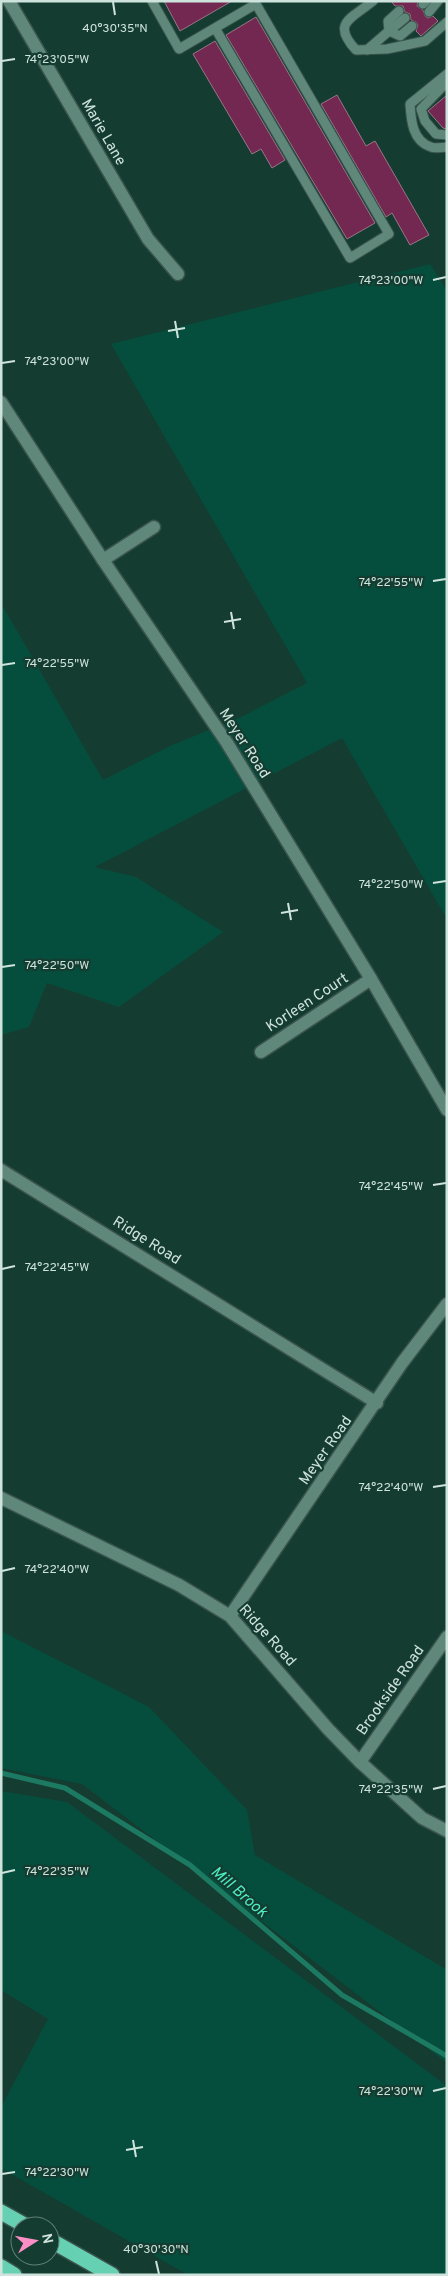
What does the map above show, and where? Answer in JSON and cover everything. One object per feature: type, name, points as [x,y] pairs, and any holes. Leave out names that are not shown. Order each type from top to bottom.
[{"type":"highway","points":[[60,2246],[112,2275]]},
{"type":"highway","points":[[1,2267],[14,2275]]},
{"type":"street","name":"Marie Lane","points":[[9,1],[148,239],[178,274]]},
{"type":"street","name":"Meyer Road","points":[[1,402],[102,560],[228,743],[371,979],[447,1110]]},
{"type":"street","points":[[102,560],[154,527]]},
{"type":"street","name":"Korleen Court","points":[[261,1052],[371,979]]},
{"type":"street","name":"Ridge Road","points":[[1,1170],[377,1403]]},
{"type":"street","name":"Meyer Road","points":[[230,1616],[377,1403],[402,1363],[447,1304]]},
{"type":"street","name":"Ridge Road","points":[[1,1498],[179,1585],[230,1616],[328,1729],[360,1762],[422,1818],[447,1831]]},
{"type":"street","name":"Brookside Road","points":[[360,1762],[447,1637]]},
{"type":"lane","points":[[152,1],[179,49],[256,4],[389,234],[350,258],[215,28]]},
{"type":"lane","points":[[373,1],[346,23],[343,29],[345,38],[356,50],[367,51],[401,47],[425,41],[447,22]]},
{"type":"lane","points":[[429,12],[438,1]]},
{"type":"lane","points":[[389,31],[388,21],[402,15]]},
{"type":"lane","points":[[389,31],[400,36],[412,26]]},
{"type":"lane","points":[[367,51],[389,31]]},
{"type":"lane","points":[[447,74],[410,104],[411,125],[420,139],[431,147],[447,146]]},
{"type":"lane","points":[[447,82],[426,102],[422,109],[425,121],[436,134],[447,135]]},
{"type":"green space","points":[[430,264],[447,291],[447,919],[342,738],[95,867],[136,877],[223,932],[119,1007],[47,983],[29,1027],[1,1035],[1,603],[103,780],[170,746],[241,717],[307,683],[111,344]]},
{"type":"green space","points":[[1,1631],[149,1707],[247,1810],[255,1855],[447,1970],[447,2063],[82,1784],[1,1768]]},
{"type":"green space","points":[[1,1791],[67,1802],[447,2086],[447,2275],[188,2275],[1,2168],[1,2107],[48,2019],[1,1990]]},
{"type":"building","points":[[164,1],[232,1],[180,31]]},
{"type":"building","points":[[391,1],[418,1],[417,6],[423,10],[425,16],[428,18],[433,16],[438,21],[421,36],[416,31],[418,25],[411,20],[410,14],[405,12],[403,6],[395,6]]},
{"type":"building","points":[[256,17],[375,223],[347,239],[226,35]]},
{"type":"building","points":[[215,41],[285,160],[272,168],[261,149],[252,154],[193,54]]},
{"type":"building","points":[[337,95],[366,146],[375,141],[429,235],[410,245],[392,213],[386,217],[321,104]]},
{"type":"building","points":[[447,95],[447,129],[443,128],[428,111]]},
{"type":"waterway","name":"Mill Brook","points":[[1,1773],[65,1788],[190,1865],[342,1995],[447,2056]]}]
